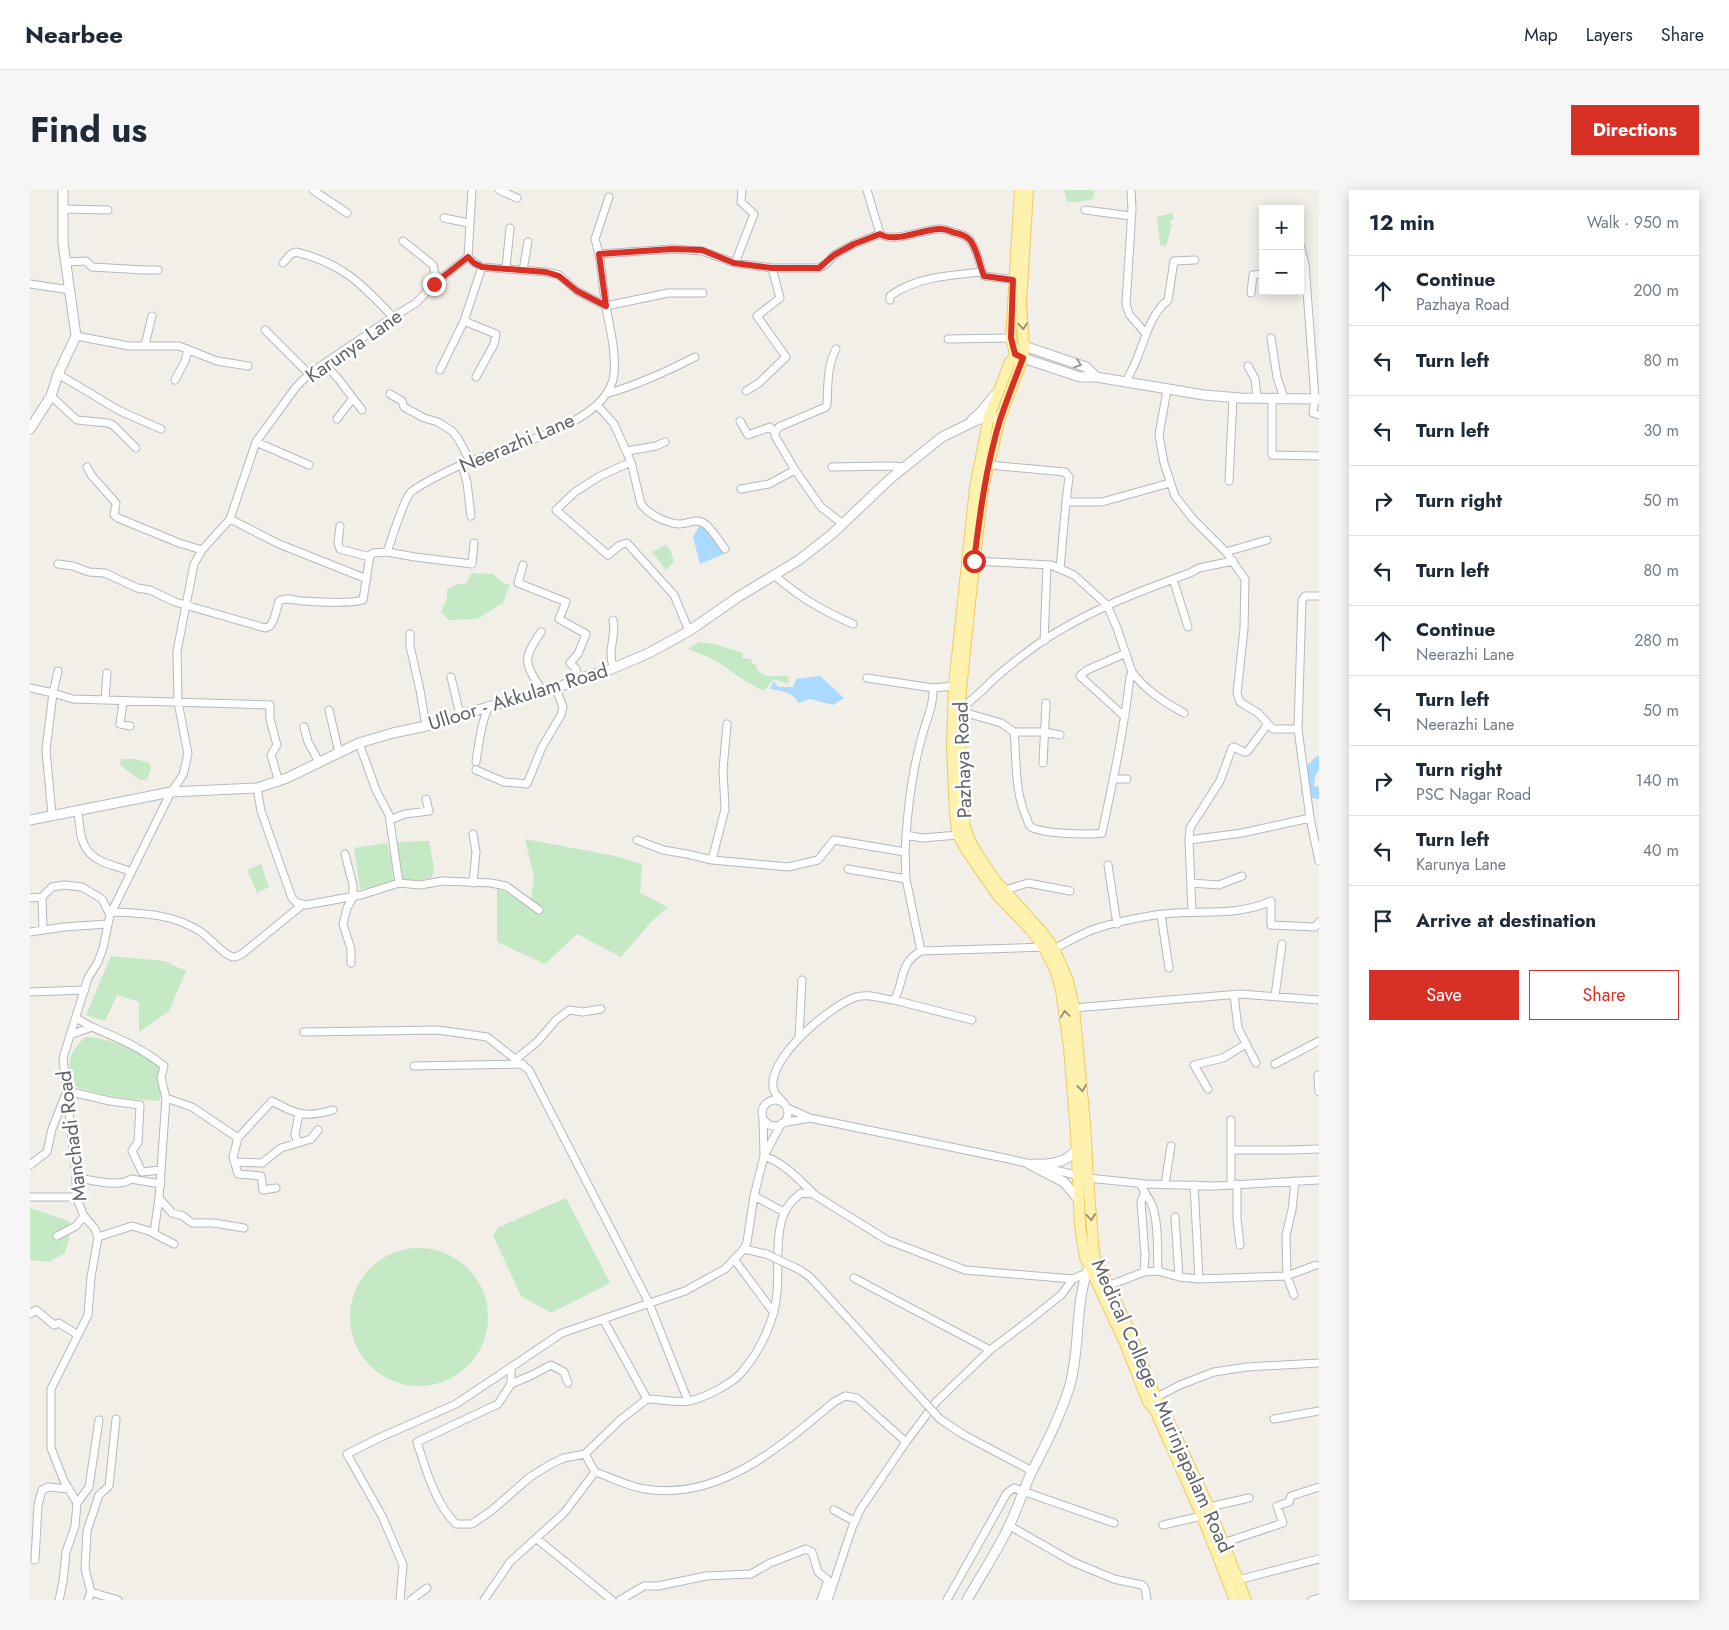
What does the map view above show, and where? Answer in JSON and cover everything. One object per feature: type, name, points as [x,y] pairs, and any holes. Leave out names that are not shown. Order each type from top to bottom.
[{"type":"main road","points":[[30,428],[51,396],[58,374],[76,336],[63,242],[63,190]]},
{"type":"main road","points":[[1018,280],[1020,190]]},
{"type":"main road","points":[[1028,190],[1011,338],[1019,356],[1080,377],[1096,376],[1167,390],[1233,397],[1318,399]]},
{"type":"main road","name":"Pazhaya Road","points":[[1018,280],[1024,346],[1019,356],[1000,419],[983,488],[956,710],[961,794],[965,827],[971,843],[995,880],[1042,932],[1068,980],[1074,1008],[1088,1178]]},
{"type":"main road","points":[[1024,346],[1086,367],[1096,376]]},
{"type":"main road","points":[[1019,356],[1010,362],[990,416],[975,488],[954,686],[956,710],[952,774],[955,813],[958,835],[966,850],[998,896],[1050,947],[1065,1012],[1073,1091],[1082,1244],[1087,1270],[1105,1287]]},
{"type":"main road","points":[[966,425],[980,413],[1000,388]]},
{"type":"main road","points":[[990,416],[1000,419]]},
{"type":"main road","name":"Ulloor - Akkulam Road","points":[[30,820],[170,792],[257,788],[279,782],[359,743],[556,689],[578,678],[614,668],[649,653],[690,631],[753,588],[775,576],[818,546],[891,478],[933,444],[966,425],[990,416]]},
{"type":"main road","points":[[1029,1164],[1047,1165],[1070,1158],[1076,1150]]},
{"type":"main road","points":[[1029,1164],[1064,1182],[1078,1199]]},
{"type":"main road","name":"Medical College - Murinjapalam Road","points":[[1088,1178],[1094,1255],[1105,1287],[1152,1400],[1171,1426],[1209,1507],[1246,1600]]},
{"type":"main road","points":[[967,1600],[1010,1526],[1032,1472],[1039,1461],[1061,1411],[1070,1382],[1076,1351],[1087,1270],[1094,1255]]},
{"type":"main road","points":[[1152,1400],[1202,1516],[1235,1600]]},
{"type":"street","points":[[314,190],[347,213]]},
{"type":"street","points":[[472,190],[468,257],[482,267],[546,272],[559,276],[577,291],[606,306],[668,294],[704,293]]},
{"type":"street","points":[[499,190],[517,198]]},
{"type":"street","points":[[734,263],[754,214],[741,202],[742,190]]},
{"type":"street","points":[[867,190],[880,234]]},
{"type":"street","points":[[1131,190],[1126,304],[1129,314],[1146,334]]},
{"type":"street","name":"Neerazhi Lane","points":[[387,552],[409,494],[419,486],[470,461],[535,440],[563,426],[597,405],[606,394],[614,376],[613,338],[595,239],[609,197]]},
{"type":"street","points":[[64,209],[108,210]]},
{"type":"street","points":[[1086,210],[1131,216]]},
{"type":"street","points":[[444,218],[469,223]]},
{"type":"street","points":[[506,268],[510,228]]},
{"type":"street","points":[[599,254],[672,249],[702,250],[734,263],[772,268],[819,268],[834,255],[854,244],[880,234],[895,237],[941,229],[969,239],[979,257],[984,276],[988,278],[1018,280]]},
{"type":"street","points":[[404,240],[434,266],[434,284]]},
{"type":"street","points":[[523,270],[528,242]]},
{"type":"street","points":[[283,263],[291,254],[296,252],[337,266],[359,282],[393,317]]},
{"type":"street","name":"Karunya Lane","points":[[170,792],[183,775],[188,754],[178,702],[177,651],[194,564],[202,550],[230,519],[256,442],[296,387],[309,374],[416,303],[434,284],[468,257]]},
{"type":"street","points":[[1126,382],[1159,307],[1168,300],[1174,261],[1195,260]]},
{"type":"street","points":[[66,262],[86,261],[92,267],[158,270]]},
{"type":"street","points":[[440,370],[464,321],[482,267]]},
{"type":"street","points":[[746,391],[759,383],[786,357],[757,316],[780,298],[772,268]]},
{"type":"street","points":[[890,300],[890,296],[902,287],[937,277],[982,272]]},
{"type":"street","points":[[1251,293],[1252,275],[1259,274]]},
{"type":"street","points":[[1304,279],[1318,399],[1313,413],[1319,415]]},
{"type":"street","points":[[30,284],[70,290]]},
{"type":"street","points":[[145,345],[152,316]]},
{"type":"street","points":[[464,321],[496,334],[494,344],[476,377]]},
{"type":"street","points":[[264,330],[309,374]]},
{"type":"street","points":[[76,336],[129,346],[179,346],[217,362],[248,366]]},
{"type":"street","points":[[948,339],[1011,338]]},
{"type":"street","points":[[1271,338],[1284,398]]},
{"type":"street","points":[[775,432],[779,426],[826,407],[829,371],[836,349]]},
{"type":"street","points":[[175,380],[185,361],[188,350]]},
{"type":"street","points":[[606,394],[628,388],[667,372],[695,357]]},
{"type":"street","points":[[325,364],[362,410]]},
{"type":"street","points":[[1248,366],[1255,379],[1257,397]]},
{"type":"street","points":[[58,374],[120,411],[161,429]]},
{"type":"street","points":[[1167,390],[1159,435],[1170,483],[1175,496],[1193,519],[1226,552],[1245,579],[1244,628],[1237,693],[1240,702],[1250,707],[1273,729],[1298,729]]},
{"type":"street","points":[[390,394],[402,401],[404,407],[424,418],[438,422],[452,431],[470,461]]},
{"type":"street","points":[[51,396],[77,420],[113,425],[136,448]]},
{"type":"street","points":[[1229,481],[1233,397]]},
{"type":"street","points":[[1272,397],[1272,456],[1319,456]]},
{"type":"street","points":[[337,419],[353,398]]},
{"type":"street","points":[[597,405],[614,424],[631,462],[641,504],[645,510],[680,524],[692,520],[706,524],[725,549]]},
{"type":"street","points":[[740,421],[748,435],[770,427],[775,432],[779,444],[795,470],[821,507],[843,524]]},
{"type":"street","points":[[256,442],[310,465]]},
{"type":"street","points":[[626,451],[656,446],[665,442]]},
{"type":"street","points":[[631,462],[600,476],[575,492],[556,510],[608,555],[620,545],[627,543],[674,595],[690,631]]},
{"type":"street","points":[[462,465],[467,483],[471,516]]},
{"type":"street","points":[[989,465],[1065,472],[1069,478],[1060,569]]},
{"type":"street","points":[[87,467],[92,476],[116,503],[114,515],[118,518],[179,543],[202,550]]},
{"type":"street","points":[[832,467],[906,467]]},
{"type":"street","points":[[741,490],[769,484],[795,470]]},
{"type":"street","points":[[1066,502],[1102,502],[1170,483]]},
{"type":"street","points":[[230,519],[279,544],[367,579]]},
{"type":"street","points":[[340,526],[338,543],[340,549],[370,557]]},
{"type":"street","points":[[1226,552],[1267,540]]},
{"type":"street","points":[[58,564],[73,566],[89,572],[105,573],[137,588],[150,590],[175,602],[265,628],[270,626],[279,601],[284,598],[304,601],[360,602],[363,600],[370,557],[373,553],[387,552],[472,564],[474,543]]},
{"type":"street","points":[[974,561],[1048,565],[1074,575],[1107,605],[1132,672],[1139,681],[1162,700],[1184,713]]},
{"type":"street","points":[[956,710],[972,701],[996,677],[1044,641],[1086,615],[1199,568],[1233,561]]},
{"type":"street","points":[[523,565],[518,582],[566,602],[559,619],[586,634],[578,654],[570,664],[576,669],[578,678]]},
{"type":"street","points":[[1044,641],[1048,565]]},
{"type":"street","points":[[775,576],[816,607],[853,624]]},
{"type":"street","points":[[1172,580],[1188,627]]},
{"type":"street","points":[[1319,596],[1305,596],[1302,600],[1298,729],[1310,818],[1319,861]]},
{"type":"street","points":[[613,620],[610,659],[614,668]]},
{"type":"street","points":[[541,632],[529,649],[527,659],[533,675],[543,692]]},
{"type":"street","points":[[410,634],[410,646],[419,682],[426,726]]},
{"type":"street","points":[[1125,718],[1080,676],[1087,670],[1126,653]]},
{"type":"street","points":[[52,815],[46,750],[58,671]]},
{"type":"street","points":[[1014,732],[1016,783],[1021,807],[1030,826],[1036,829],[1065,833],[1087,835],[1102,833],[1125,718],[1132,672]]},
{"type":"street","points":[[105,700],[107,673]]},
{"type":"street","points":[[450,677],[460,715]]},
{"type":"street","points":[[867,678],[933,688],[954,686]]},
{"type":"street","points":[[30,688],[72,699],[124,702],[270,704],[270,720],[277,744],[271,755],[279,782]]},
{"type":"street","points":[[921,951],[906,879],[905,852],[907,812],[920,741],[933,701],[933,688]]},
{"type":"street","points":[[489,706],[484,717],[476,766],[504,782],[527,784],[542,747],[561,715],[563,707],[556,689]]},
{"type":"street","points":[[124,702],[120,724],[130,726]]},
{"type":"street","points":[[1043,763],[1046,703]]},
{"type":"street","points":[[329,710],[339,753]]},
{"type":"street","points":[[956,710],[1001,723],[1014,732],[1045,732],[1060,735]]},
{"type":"street","points":[[712,860],[725,809],[723,770],[727,724]]},
{"type":"street","points":[[1192,912],[1189,840],[1191,824],[1212,795],[1232,748],[1248,752],[1268,724]]},
{"type":"street","points":[[304,727],[308,742],[319,762]]},
{"type":"street","points":[[359,743],[376,790],[389,815],[399,883]]},
{"type":"street","points":[[1113,778],[1128,779]]},
{"type":"street","points":[[257,788],[261,812],[292,898],[302,905]]},
{"type":"street","name":"Manchadi Road","points":[[98,1237],[95,1229],[84,1216],[76,1197],[76,1177],[71,1148],[63,1058],[88,978],[100,955],[111,913],[170,792]]},
{"type":"street","points":[[390,820],[405,814],[429,811],[426,799]]},
{"type":"street","points":[[78,810],[83,845],[100,861],[131,872]]},
{"type":"street","points":[[1189,840],[1242,833],[1310,818]]},
{"type":"street","points":[[473,834],[476,852],[473,883]]},
{"type":"street","points":[[906,835],[922,838],[958,835]]},
{"type":"street","points":[[637,840],[663,850],[712,860],[788,867],[818,860],[834,840],[905,852]]},
{"type":"street","points":[[76,849],[83,845]]},
{"type":"street","points":[[345,854],[353,885],[353,897],[347,908],[343,924],[351,949],[351,963]]},
{"type":"street","points":[[1108,865],[1117,924]]},
{"type":"street","points":[[848,869],[906,879]]},
{"type":"street","points":[[1191,883],[1219,884],[1242,876]]},
{"type":"street","points":[[30,898],[42,897],[52,887],[64,884],[82,888],[102,899],[111,913],[144,913],[165,916],[202,932],[229,956],[235,957],[242,954],[302,905],[353,897],[399,883],[420,885],[442,881],[506,886],[539,910]]},
{"type":"street","points":[[1005,890],[1028,883],[1070,892]]},
{"type":"street","points":[[42,897],[43,929]]},
{"type":"street","points":[[894,1000],[905,968],[914,955],[921,951],[1050,947],[1087,932],[1161,914],[1226,912],[1262,906],[1271,901],[1271,925],[1315,927],[1319,922]]},
{"type":"street","points":[[1161,914],[1169,968]]},
{"type":"street","points":[[30,932],[43,929],[107,924]]},
{"type":"street","points":[[1275,996],[1282,944]]},
{"type":"street","points":[[799,1037],[802,980]]},
{"type":"street","points":[[30,992],[85,990]]},
{"type":"street","points":[[1234,995],[1238,1028],[1256,1063]]},
{"type":"street","points":[[1074,1008],[1234,995],[1319,1000]]},
{"type":"street","points":[[400,1600],[402,1565],[382,1516],[347,1454],[456,1404],[562,1333],[685,1291],[725,1269],[744,1249],[747,1242],[754,1196],[764,1156],[786,1119],[785,1106],[774,1091],[773,1080],[780,1062],[799,1037],[827,1012],[842,1002],[858,996],[865,996],[894,1000],[972,1020]]},
{"type":"street","points":[[516,1059],[537,1042],[556,1020],[569,1010],[583,1012],[601,1009]]},
{"type":"street","points":[[76,1018],[92,1027],[127,1041],[164,1066],[162,1078],[166,1098],[161,1184],[154,1233]]},
{"type":"street","points":[[70,1035],[92,1027]]},
{"type":"street","points":[[304,1032],[438,1030],[487,1037],[529,1070],[649,1303],[688,1401]]},
{"type":"street","points":[[1275,1064],[1319,1041]]},
{"type":"street","points":[[1208,1089],[1194,1065],[1223,1058],[1246,1044]]},
{"type":"street","points":[[414,1066],[522,1064]]},
{"type":"street","points":[[1318,1075],[1319,1092]]},
{"type":"street","points":[[30,1165],[47,1152],[52,1129],[67,1091],[110,1101],[140,1105],[138,1142],[132,1151],[142,1172],[161,1170]]},
{"type":"street","points":[[166,1098],[192,1107],[238,1138]]},
{"type":"street","points":[[764,1156],[762,1113],[764,1106],[770,1101],[777,1100],[810,1118],[1088,1178],[1140,1184],[1194,1185],[1319,1180]]},
{"type":"street","points":[[276,1188],[263,1190],[261,1176],[238,1174],[233,1157],[238,1138],[272,1102],[292,1112],[299,1113],[315,1115],[333,1110]]},
{"type":"street","points":[[298,1143],[295,1135],[299,1113]]},
{"type":"street","points":[[763,1118],[772,1125],[810,1118]]},
{"type":"street","points":[[1231,1120],[1234,1184],[1240,1245]]},
{"type":"street","points":[[235,1162],[262,1163],[281,1148],[311,1139],[318,1130]]},
{"type":"street","points":[[1166,1184],[1171,1146]]},
{"type":"street","points":[[1232,1150],[1319,1149]]},
{"type":"street","points":[[764,1156],[775,1160],[815,1195],[888,1240],[965,1270],[1073,1279]]},
{"type":"street","points":[[76,1177],[119,1183],[136,1178],[161,1184]]},
{"type":"street","points":[[1294,1295],[1287,1276],[1286,1235],[1296,1181]]},
{"type":"street","points":[[1140,1184],[1144,1194],[1150,1199],[1154,1210],[1158,1271]]},
{"type":"street","points":[[1194,1185],[1200,1278]]},
{"type":"street","points":[[568,1382],[564,1372],[551,1365],[532,1376],[511,1384],[498,1404],[417,1442],[429,1477],[447,1515],[456,1524],[472,1524],[491,1511],[542,1469],[564,1458],[585,1454],[620,1420],[647,1399],[688,1401],[712,1393],[741,1373],[757,1351],[774,1313],[777,1293],[780,1224],[784,1212],[801,1193],[815,1195]]},
{"type":"street","points":[[1144,1194],[1141,1202],[1145,1255],[1144,1272]]},
{"type":"street","points":[[754,1196],[784,1212]]},
{"type":"street","points":[[30,1197],[76,1197]]},
{"type":"street","points":[[159,1198],[172,1212],[183,1216],[192,1223],[214,1223],[244,1228]]},
{"type":"street","points":[[58,1236],[76,1226],[84,1216]]},
{"type":"street","points":[[1175,1217],[1179,1277]]},
{"type":"street","points":[[77,1502],[69,1489],[51,1448],[51,1389],[88,1315],[91,1277],[98,1237],[132,1226],[154,1233],[174,1244]]},
{"type":"street","points":[[744,1249],[766,1254],[800,1270],[810,1277],[940,1419],[964,1435],[1032,1472]]},
{"type":"street","points":[[734,1259],[774,1313]]},
{"type":"street","points":[[1105,1287],[1144,1272],[1158,1271],[1179,1277],[1200,1278],[1287,1276],[1316,1265]]},
{"type":"street","points":[[828,1600],[854,1521],[860,1510],[906,1442],[936,1402],[990,1350],[1053,1301],[1073,1279],[1087,1270]]},
{"type":"street","points":[[854,1278],[990,1350]]},
{"type":"street","points":[[30,1314],[36,1310],[54,1325],[59,1324],[78,1336]]},
{"type":"street","points":[[604,1319],[647,1399]]},
{"type":"street","points":[[1152,1400],[1180,1385],[1214,1372],[1247,1367],[1319,1363]]},
{"type":"street","points":[[510,1368],[511,1384]]},
{"type":"street","points":[[585,1454],[595,1472],[645,1489],[680,1490],[725,1479],[768,1454],[834,1402],[845,1396],[857,1398],[906,1442]]},
{"type":"street","points":[[1274,1419],[1319,1411]]},
{"type":"street","points":[[88,1600],[91,1592],[85,1569],[87,1531],[99,1495],[109,1486],[116,1419]]},
{"type":"street","points":[[59,1600],[66,1552],[75,1526],[77,1502],[89,1487],[99,1420]]},
{"type":"street","points":[[484,1600],[510,1562],[564,1513],[595,1472]]},
{"type":"street","points":[[35,1560],[38,1504],[42,1490],[48,1487],[69,1489]]},
{"type":"street","points":[[1223,1543],[1283,1523],[1277,1506],[1289,1502],[1290,1496],[1319,1487]]},
{"type":"street","points":[[947,1600],[1007,1493],[1014,1488],[1114,1523]]},
{"type":"street","points":[[1209,1507],[1249,1498]]},
{"type":"street","points":[[834,1510],[854,1521]]},
{"type":"street","points":[[1163,1525],[1202,1516]]},
{"type":"street","points":[[1010,1526],[1073,1562],[1114,1579],[1142,1585],[1145,1588],[1146,1600]]},
{"type":"street","points":[[537,1539],[612,1600]]},
{"type":"street","points":[[620,1600],[644,1586],[658,1586],[706,1576],[750,1574],[770,1563],[806,1549],[812,1552],[818,1572],[828,1580],[821,1600]]},
{"type":"street","points":[[1238,1580],[1319,1559]]},
{"type":"street","points":[[411,1600],[426,1588]]},
{"type":"street","points":[[91,1592],[118,1600]]},
{"type":"street","points":[[1312,1600],[1319,1598]]},
{"type":"green space","points":[[1064,190],[1095,190],[1093,199],[1067,202]]},
{"type":"green space","points":[[1172,213],[1174,218],[1169,222],[1172,225],[1166,246],[1160,245],[1157,217]]},
{"type":"green space","points":[[666,545],[674,561],[666,570],[652,552]]},
{"type":"green space","points":[[471,573],[493,574],[501,582],[510,585],[503,603],[477,619],[449,620],[441,612],[447,599],[447,590],[455,585],[467,583]]},
{"type":"green space","points":[[699,642],[715,644],[743,653],[742,658],[751,659],[752,663],[756,665],[757,670],[766,676],[787,676],[789,678],[788,684],[774,679],[764,691],[742,679],[715,660],[688,649]]},
{"type":"green space","points":[[121,759],[136,759],[149,763],[151,768],[147,780],[140,780],[120,765]]},
{"type":"green space","points":[[525,839],[615,856],[642,864],[640,893],[668,907],[650,923],[621,957],[577,934],[545,964],[497,942],[497,888],[530,905],[534,877]]},
{"type":"green space","points":[[429,841],[434,868],[432,878],[402,882],[397,842]]},
{"type":"green space","points":[[387,843],[393,882],[373,888],[360,889],[354,848]]},
{"type":"green space","points":[[261,864],[269,887],[257,893],[247,870]]},
{"type":"green space","points":[[111,956],[164,961],[186,971],[169,1011],[139,1032],[139,1002],[117,995],[105,1021],[86,1015]]},
{"type":"green space","points":[[85,1037],[106,1040],[133,1050],[159,1066],[157,1079],[162,1094],[159,1101],[104,1094],[72,1085],[70,1058]]},
{"type":"green space","points":[[566,1198],[610,1283],[551,1313],[521,1296],[493,1235],[499,1227]]},
{"type":"green space","points":[[30,1208],[69,1221],[69,1238],[65,1253],[49,1262],[30,1260]]},
{"type":"green space","points":[[419,1248],[445,1254],[468,1268],[482,1291],[488,1317],[482,1343],[468,1366],[445,1380],[419,1386],[393,1380],[370,1366],[356,1343],[350,1317],[356,1291],[370,1268],[393,1254]]},
{"type":"water","points":[[699,526],[712,532],[726,553],[700,564],[693,537]]},
{"type":"water","points":[[820,676],[844,698],[833,705],[810,699],[798,703],[790,694],[770,689],[774,681],[778,687],[793,687],[796,679]]},
{"type":"waterway","points":[[1319,762],[1310,771],[1307,791],[1319,793]]},
{"type":"route","points":[[434,284],[468,257],[482,267],[546,272],[559,276],[577,291],[606,306],[599,254],[672,249],[702,250],[734,263],[803,270],[819,268],[826,264],[834,255],[854,244],[880,234],[895,237],[941,229],[962,235],[969,239],[974,247],[984,276],[1013,280],[1011,338],[1015,354],[1023,358],[1000,419],[983,488],[974,561]]}]
